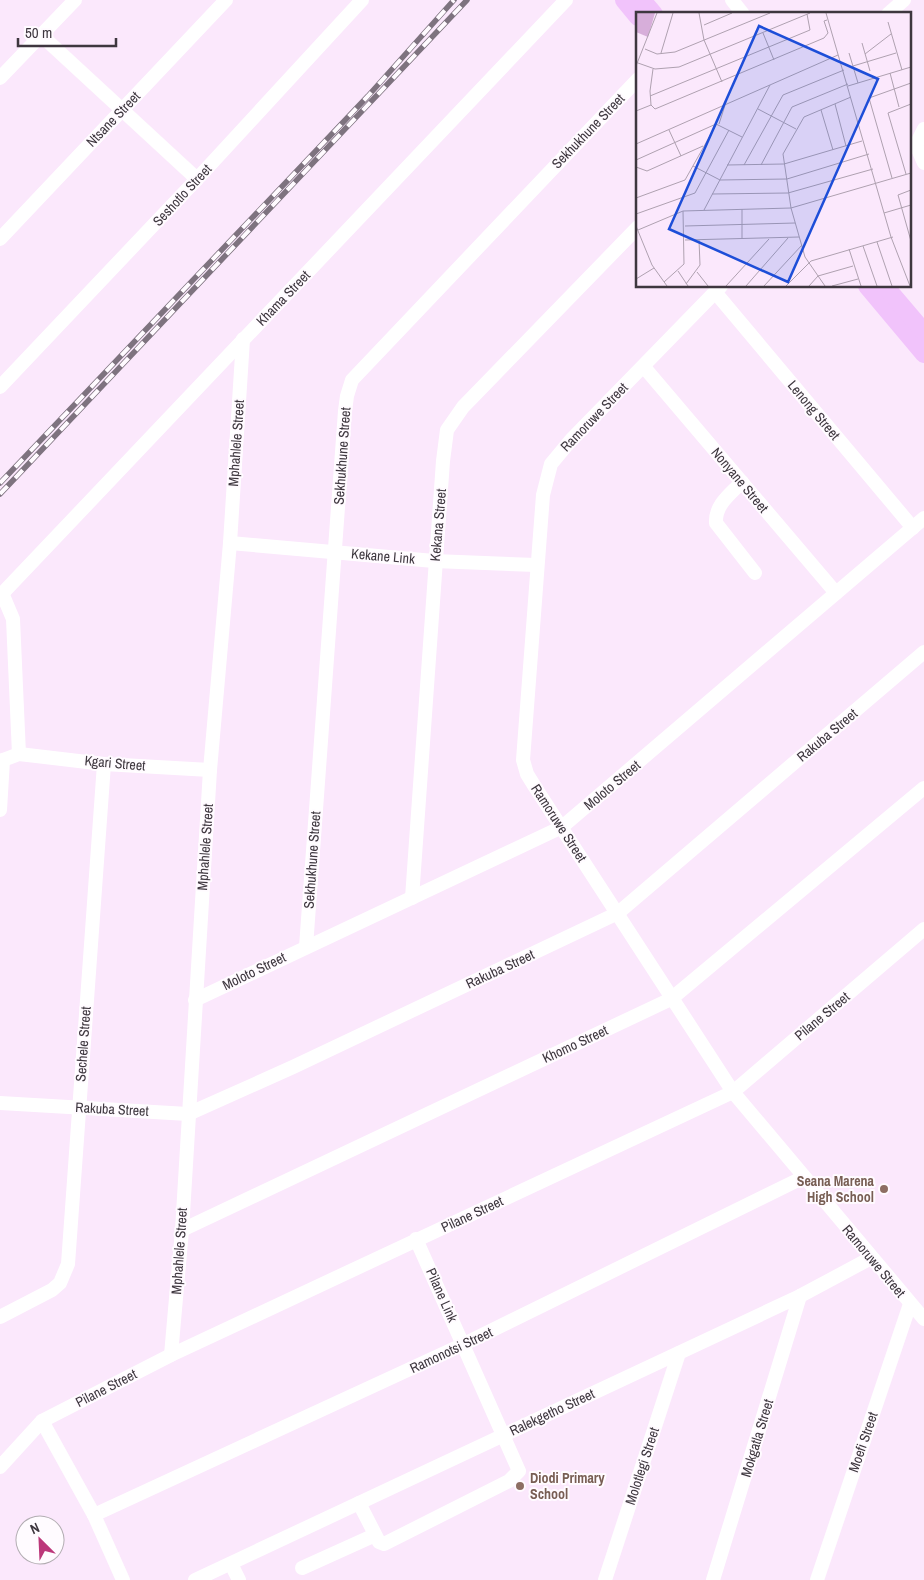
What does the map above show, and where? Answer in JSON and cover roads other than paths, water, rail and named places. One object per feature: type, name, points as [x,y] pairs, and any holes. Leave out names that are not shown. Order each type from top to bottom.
[{"type":"main road","points":[[624,0],[636,15]]},
{"type":"main road","points":[[642,0],[652,12]]},
{"type":"main road","points":[[869,288],[924,354]]},
{"type":"main road","points":[[887,288],[924,332]]},
{"type":"street","points":[[0,78],[75,0]]},
{"type":"street","name":"Ntsane Street","points":[[0,239],[226,0]]},
{"type":"street","name":"Seshotlo Street","points":[[0,387],[197,179],[362,0]]},
{"type":"street","name":"Khama Street","points":[[1,594],[566,0]]},
{"type":"street","points":[[732,0],[741,12]]},
{"type":"street","points":[[890,12],[904,0]]},
{"type":"street","points":[[41,35],[197,179]]},
{"type":"street","name":"Sekhukhune Street","points":[[306,947],[347,396],[352,380],[636,81]]},
{"type":"street","points":[[924,129],[916,144],[924,163]]},
{"type":"street","name":"Kekana Street","points":[[412,898],[434,561],[445,440],[452,422],[470,400],[636,230]]},
{"type":"street","name":"Ramoruwe Street","points":[[718,289],[571,440],[551,464],[543,495],[536,565],[523,760],[527,774],[733,1092],[924,1319]]},
{"type":"street","name":"Lenong Street","points":[[718,289],[913,528]]},
{"type":"street","name":"Mphahlele Street","points":[[171,1355],[182,1230],[210,770],[230,544],[243,339]]},
{"type":"street","name":"Nonyane Street","points":[[644,367],[836,593]]},
{"type":"street","points":[[742,482],[719,506],[716,514],[716,523],[755,574]]},
{"type":"street","name":"Moloto Street","points":[[195,1000],[562,827],[924,518]]},
{"type":"street","name":"Kekane Link","points":[[230,544],[335,551],[434,561],[536,565]]},
{"type":"street","points":[[1,594],[14,619],[19,754]]},
{"type":"street","name":"Rakuba Street","points":[[0,1103],[188,1114],[293,1067],[618,913],[924,652]]},
{"type":"street","name":"Kgari Street","points":[[2,762],[19,754],[104,764],[210,770]]},
{"type":"street","points":[[0,802],[2,762]]},
{"type":"street","name":"Sechele Street","points":[[0,1317],[52,1290],[60,1283],[65,1274],[104,764]]},
{"type":"street","name":"Khomo Street","points":[[182,1230],[671,999],[924,788]]},
{"type":"street","name":"Pilane Street","points":[[0,1467],[42,1421],[171,1355],[733,1092],[924,929]]},
{"type":"street","name":"Ramonotsi Street","points":[[94,1515],[464,1344],[804,1177]]},
{"type":"street","name":"Pilane Link","points":[[375,1535],[379,1542],[387,1543],[513,1478],[518,1474],[519,1468],[416,1239]]},
{"type":"street","name":"Ralekgetho Street","points":[[195,1580],[800,1296],[871,1258]]},
{"type":"street","name":"Mokgatla Street","points":[[713,1580],[800,1296]]},
{"type":"street","name":"Moefi Street","points":[[817,1580],[910,1304]]},
{"type":"street","name":"Molotlegi Street","points":[[605,1580],[679,1353]]},
{"type":"street","points":[[42,1421],[94,1515],[123,1580]]},
{"type":"street","points":[[302,1568],[375,1535],[359,1503]]},
{"type":"street","points":[[231,1564],[239,1580]]},
{"type":"railway","points":[[0,483],[368,96],[454,0]]},
{"type":"railway","points":[[0,494],[467,0]]},
{"type":"place","name":"Seana Marena High School","points":[[884,1189]]},
{"type":"place","name":"Diodi Primary School","points":[[520,1486]]}]
